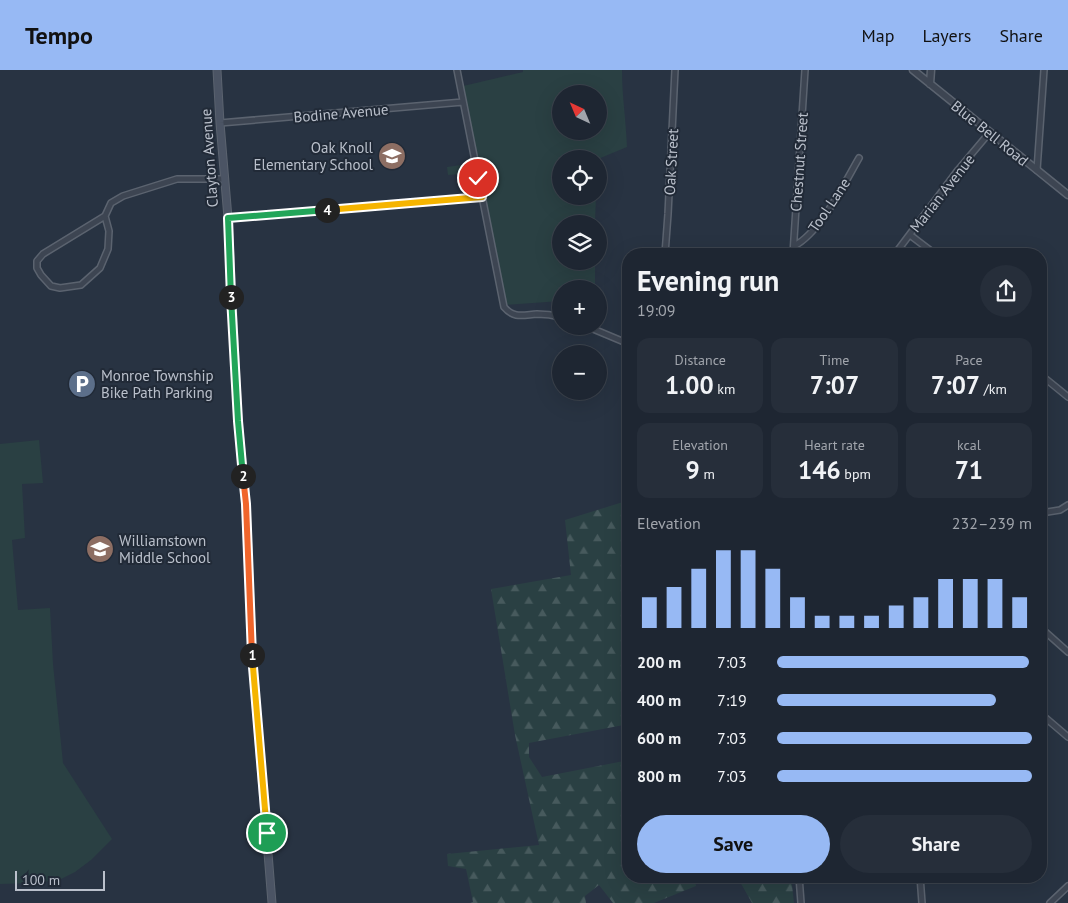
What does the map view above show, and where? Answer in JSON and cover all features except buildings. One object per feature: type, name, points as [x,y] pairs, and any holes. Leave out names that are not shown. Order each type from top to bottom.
[{"type":"main road","name":"Clayton Avenue","points":[[217,70],[228,218],[238,421],[246,504],[252,653],[272,903]]},
{"type":"street","points":[[457,70],[504,306],[508,312],[515,315],[538,314],[552,316]]},
{"type":"street","name":"Oak Street","points":[[665,248],[675,70]]},
{"type":"street","name":"Chestnut Street","points":[[794,246],[805,70]]},
{"type":"street","points":[[930,84],[931,70]]},
{"type":"street","points":[[1037,170],[1044,70]]},
{"type":"street","name":"Blue Bell Road","points":[[915,71],[1068,195]]},
{"type":"street","name":"Bodine Avenue","points":[[220,124],[463,102]]},
{"type":"street","name":"Marian Avenue","points":[[900,248],[958,170],[990,132]]},
{"type":"street","name":"Tool Lane","points":[[794,246],[802,242],[819,223],[859,158]]},
{"type":"street","points":[[105,216],[109,231],[108,249],[100,268],[81,285],[60,288],[51,286],[40,275],[37,261],[43,254],[105,216],[111,203],[123,196],[177,180],[224,179]]},
{"type":"street","points":[[228,218],[482,197]]},
{"type":"street","points":[[910,235],[926,248]]},
{"type":"street","points":[[607,335],[622,341]]},
{"type":"street","points":[[1047,380],[1068,397]]},
{"type":"street","points":[[1047,512],[1060,510],[1068,506]]},
{"type":"street","points":[[1047,633],[1068,652]]},
{"type":"street","points":[[1047,719],[1068,737]]},
{"type":"street","points":[[800,883],[801,903]]},
{"type":"street","points":[[921,883],[922,903]]},
{"type":"street","points":[[1050,903],[1068,886]]},
{"type":"green space","points":[[523,70],[622,70],[627,147],[607,155],[607,150],[552,150],[552,205],[596,205],[595,215],[552,215],[552,270],[595,270],[595,280],[552,280],[552,302],[504,305],[459,87],[523,72]]},
{"type":"green space","points":[[461,165],[461,174],[448,175],[447,167]]},
{"type":"green space","points":[[39,440],[43,483],[22,484],[25,538],[12,540],[18,610],[50,608],[53,664],[63,763],[112,839],[91,860],[75,872],[59,880],[0,884],[0,444]]},
{"type":"green space","points":[[622,502],[622,725],[529,743],[529,757],[542,777],[622,761],[622,883],[695,883],[696,886],[654,903],[613,903],[599,885],[585,896],[586,903],[470,903],[473,902],[466,869],[448,866],[447,854],[539,845],[515,735],[491,589],[571,575],[565,520]]},
{"type":"green space","points":[[741,883],[792,883],[794,903],[752,903]]},
{"type":"place","name":"Oak Knoll Elementary School","points":[[392,156]]},
{"type":"place","name":"Monroe Township Bike Path Parking","points":[[82,384]]},
{"type":"place","name":"Williamstown Middle School","points":[[100,549]]},
{"type":"route","points":[[267,833],[252,653],[246,504],[238,421],[228,218],[482,197],[478,178]]}]
